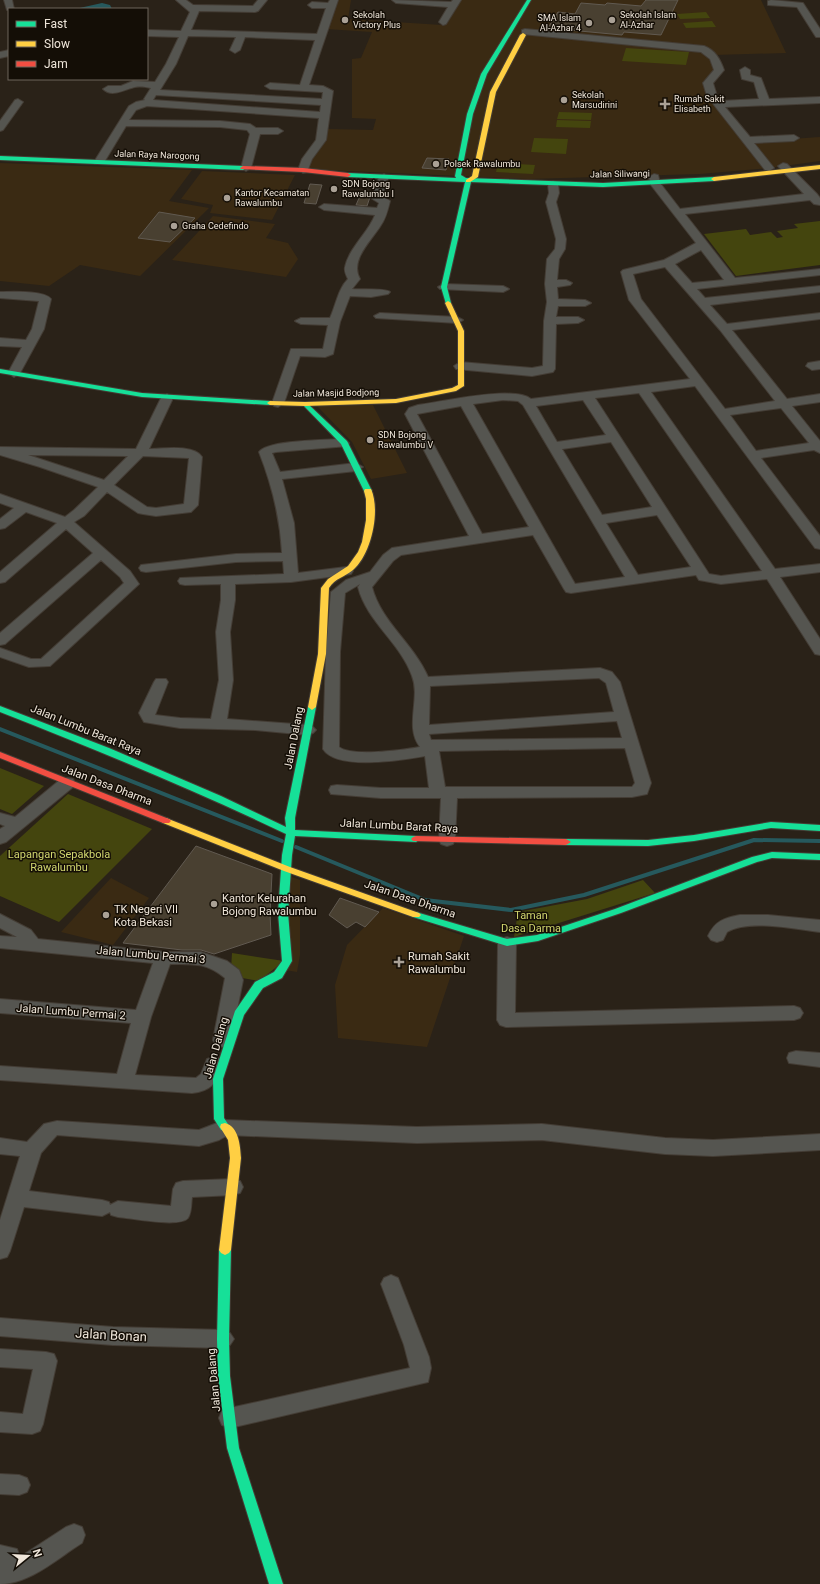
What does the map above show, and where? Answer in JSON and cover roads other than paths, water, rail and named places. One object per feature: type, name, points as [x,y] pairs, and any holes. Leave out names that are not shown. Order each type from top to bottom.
[{"type":"street","points":[[180,0],[193,8],[255,9],[263,0]]},
{"type":"street","points":[[396,0],[455,2],[443,22]]},
{"type":"street","points":[[458,172],[470,114],[486,68],[529,0]]},
{"type":"street","points":[[304,87],[320,37],[334,3],[312,5]]},
{"type":"street","points":[[772,3],[800,3],[820,37]]},
{"type":"street","points":[[147,103],[171,64],[195,11],[193,8]]},
{"type":"street","points":[[526,29],[701,48],[711,54],[717,62],[718,70],[708,83],[717,104],[769,168]]},
{"type":"street","name":"Jalan Masjid Bodjong","points":[[0,371],[167,398],[305,404],[379,403],[454,390],[461,386],[460,331],[457,320],[450,310],[444,287],[482,142],[493,92],[526,29]]},
{"type":"street","points":[[148,33],[320,37]]},
{"type":"street","points":[[235,50],[242,34]]},
{"type":"street","points":[[496,52],[512,54]]},
{"type":"street","points":[[486,68],[504,70]]},
{"type":"street","points":[[745,70],[745,77],[758,80],[765,102]]},
{"type":"street","points":[[108,89],[124,89],[132,84],[155,89],[326,102]]},
{"type":"street","points":[[270,86],[304,87],[326,90],[321,140],[307,159],[308,171]]},
{"type":"street","points":[[717,104],[820,100]]},
{"type":"street","points":[[0,128],[18,102]]},
{"type":"street","points":[[99,162],[133,107],[147,103],[324,115]]},
{"type":"street","points":[[470,114],[488,115]]},
{"type":"street","points":[[123,123],[220,124],[246,126],[254,131],[278,131]]},
{"type":"street","points":[[246,168],[250,156],[254,131]]},
{"type":"street","points":[[747,140],[794,138]]},
{"type":"street","points":[[464,140],[482,142]]},
{"type":"street","name":"Jalan Raya Narogong","points":[[0,158],[308,171],[330,174],[384,177],[421,176]]},
{"type":"street","name":"Jalan Siliwangi","points":[[421,176],[655,180],[769,168],[785,169],[820,161]]},
{"type":"street","name":"Jalan Siliwangi","points":[[473,176],[553,184],[655,180],[820,167]]},
{"type":"street","name":"Jalan Raya Narogong","points":[[308,171],[331,169],[421,176]]},
{"type":"street","points":[[785,169],[816,200]]},
{"type":"street","points":[[458,172],[473,176]]},
{"type":"street","points":[[421,176],[458,172],[473,176]]},
{"type":"street","points":[[278,403],[294,353],[300,351],[328,352],[334,322],[347,286],[354,279],[350,272],[350,267],[354,257],[377,223],[385,201],[376,198],[384,177]]},
{"type":"street","points":[[655,180],[732,282]]},
{"type":"street","points":[[460,366],[532,372],[545,371],[548,369],[550,321],[554,302],[551,284],[553,259],[560,249],[561,239],[552,207],[553,184]]},
{"type":"street","points":[[804,188],[820,186]]},
{"type":"street","points":[[678,212],[816,200]]},
{"type":"street","points":[[324,207],[381,212]]},
{"type":"street","points":[[703,244],[668,263],[628,272],[635,300],[699,382],[820,545]]},
{"type":"street","points":[[668,263],[724,328],[819,448]]},
{"type":"street","points":[[689,287],[820,272]]},
{"type":"street","points":[[756,279],[769,294]]},
{"type":"street","points":[[551,284],[566,284]]},
{"type":"street","points":[[444,287],[503,289]]},
{"type":"street","points":[[702,302],[820,288]]},
{"type":"street","points":[[346,292],[371,294],[384,292]]},
{"type":"street","points":[[0,295],[40,296],[45,299],[38,330],[14,373]]},
{"type":"street","points":[[554,302],[585,304]]},
{"type":"street","points":[[380,316],[457,320]]},
{"type":"street","points":[[724,328],[820,316]]},
{"type":"street","points":[[550,321],[578,320]]},
{"type":"street","points":[[301,321],[334,322]]},
{"type":"street","points":[[0,342],[30,344]]},
{"type":"street","points":[[528,403],[699,382]]},
{"type":"street","points":[[642,388],[772,574],[820,651]]},
{"type":"street","points":[[477,538],[411,414],[413,411],[418,409],[465,402],[512,396],[522,398],[528,403],[634,580]]},
{"type":"street","points":[[587,396],[704,577],[716,580],[820,568]]},
{"type":"street","points":[[0,579],[66,522],[79,513],[105,485],[141,452],[164,407],[167,398]]},
{"type":"street","points":[[465,402],[571,589],[700,570]]},
{"type":"street","points":[[721,412],[784,404],[817,403]]},
{"type":"street","points":[[185,581],[228,581],[291,578],[350,570],[357,563],[371,522],[372,502],[366,484],[343,443],[313,416],[305,404]]},
{"type":"street","points":[[553,446],[614,438]]},
{"type":"street","points":[[291,578],[288,557],[287,523],[275,476],[265,454],[268,449],[343,443]]},
{"type":"street","points":[[753,455],[819,448]]},
{"type":"street","points":[[1,452],[191,453],[196,457],[191,505],[186,509],[156,512],[143,510],[105,485],[45,464],[1,452]]},
{"type":"street","points":[[275,476],[356,467]]},
{"type":"street","points":[[0,498],[66,522],[125,574],[132,584],[45,663],[29,663],[0,652]]},
{"type":"street","points":[[0,525],[25,506]]},
{"type":"street","points":[[598,520],[661,510]]},
{"type":"street","points":[[447,840],[443,793],[429,748],[423,740],[421,730],[423,682],[417,668],[374,608],[366,593],[365,587],[388,558],[397,551],[538,530]]},
{"type":"street","points":[[0,641],[101,553]]},
{"type":"street","points":[[146,568],[236,558],[288,557]]},
{"type":"street","name":"Jalan Dalang","points":[[276,1584],[258,1522],[233,1448],[224,1376],[223,1339],[226,1231],[233,1187],[235,1139],[225,1128],[218,1115],[218,1079],[239,1014],[259,985],[278,975],[288,961],[283,913],[287,855],[290,836],[290,818],[322,654],[325,588],[330,579],[350,570]]},
{"type":"street","points":[[374,575],[360,578],[345,586],[338,592],[333,652],[331,748],[338,755],[350,757],[413,755],[429,748],[631,743]]},
{"type":"street","points":[[218,725],[226,680],[223,632],[228,600],[228,581]]},
{"type":"street","points":[[337,790],[381,793],[443,793],[637,792],[641,790],[643,784],[613,682],[607,675],[600,673],[423,682]]},
{"type":"street","points":[[161,682],[147,713],[149,719],[175,723],[255,725],[308,730]]},
{"type":"street","name":"Jalan Lumbu Barat Raya","points":[[0,709],[134,762],[218,798],[290,836],[648,843],[694,838],[764,826],[820,828]]},
{"type":"street","points":[[421,730],[623,716]]},
{"type":"street","name":"Jalan Dasa Dharma","points":[[0,755],[67,783],[287,869],[419,916],[507,943],[538,938],[618,911],[754,859],[772,855],[820,857]]},
{"type":"street","points":[[0,838],[67,783]]},
{"type":"street","points":[[0,818],[16,824]]},
{"type":"street","points":[[717,936],[720,928],[726,924],[748,919],[820,926]]},
{"type":"street","points":[[0,920],[25,934],[29,939],[28,943]]},
{"type":"street","name":"Jalan Lumbu Permai 3","points":[[0,942],[28,943],[164,958],[200,958],[221,965],[233,975],[234,980],[222,1040],[210,1078],[206,1083],[192,1086],[124,1082]]},
{"type":"street","points":[[507,943],[506,1020],[794,1013]]},
{"type":"street","points":[[0,1073],[124,1082],[142,1017],[164,958]]},
{"type":"street","name":"Jalan Lumbu Permai 2","points":[[0,1006],[142,1017]]},
{"type":"street","points":[[796,1058],[820,1060]]},
{"type":"street","points":[[0,1250],[32,1150],[45,1134],[51,1129],[57,1128],[199,1138],[212,1135],[225,1128],[417,1135],[542,1132],[642,1144],[713,1148],[771,1146],[820,1142]]},
{"type":"street","points":[[0,1146],[32,1150]]},
{"type":"street","points":[[16,1198],[177,1215],[180,1214],[183,1189],[233,1187]]},
{"type":"street","points":[[230,1418],[420,1375],[422,1371],[419,1354],[391,1284]]},
{"type":"street","name":"Jalan Bonan","points":[[0,1327],[113,1336],[223,1339]]},
{"type":"street","points":[[0,1358],[46,1361],[32,1424],[0,1422]]},
{"type":"street","points":[[3,1571],[28,1565],[74,1535]]},
{"type":"water","points":[[102,3],[110,5],[112,8],[80,8]]},
{"type":"waterway","points":[[0,729],[282,841]]},
{"type":"waterway","points":[[296,847],[425,900],[511,910],[584,895],[754,840],[820,841]]},
{"type":"place","name":"Sekolah Victory Plus","points":[[345,20]]},
{"type":"place","name":"Sekolah Islam Al-Azhar","points":[[612,20]]},
{"type":"place","name":"SMA Islam Al-Azhar 4","points":[[589,23]]},
{"type":"place","name":"Sekolah Marsudirini","points":[[564,100]]},
{"type":"place","name":"Rumah Sakit Elisabeth","points":[[665,104]]},
{"type":"place","name":"Polsek Rawalumbu","points":[[436,164]]},
{"type":"place","name":"SDN Bojong Rawalumbu I","points":[[334,189]]},
{"type":"place","name":"Kantor Kecamatan Rawalumbu","points":[[227,198]]},
{"type":"place","name":"Graha Cedefindo","points":[[174,226]]},
{"type":"place","name":"SDN Bojong Rawalumbu V","points":[[370,440]]},
{"type":"place","name":"Kantor Kelurahan Bojong Rawalumbu","points":[[214,904]]},
{"type":"place","name":"TK Negeri VII Kota Bekasi","points":[[106,915]]},
{"type":"place","name":"Rumah Sakit Rawalumbu","points":[[399,962]]},
{"type":"park label","name":"Lapangan Sepakbola Rawalumbu","points":[[59,860]]},
{"type":"park label","name":"Taman Dasa Darma","points":[[531,921]]}]
